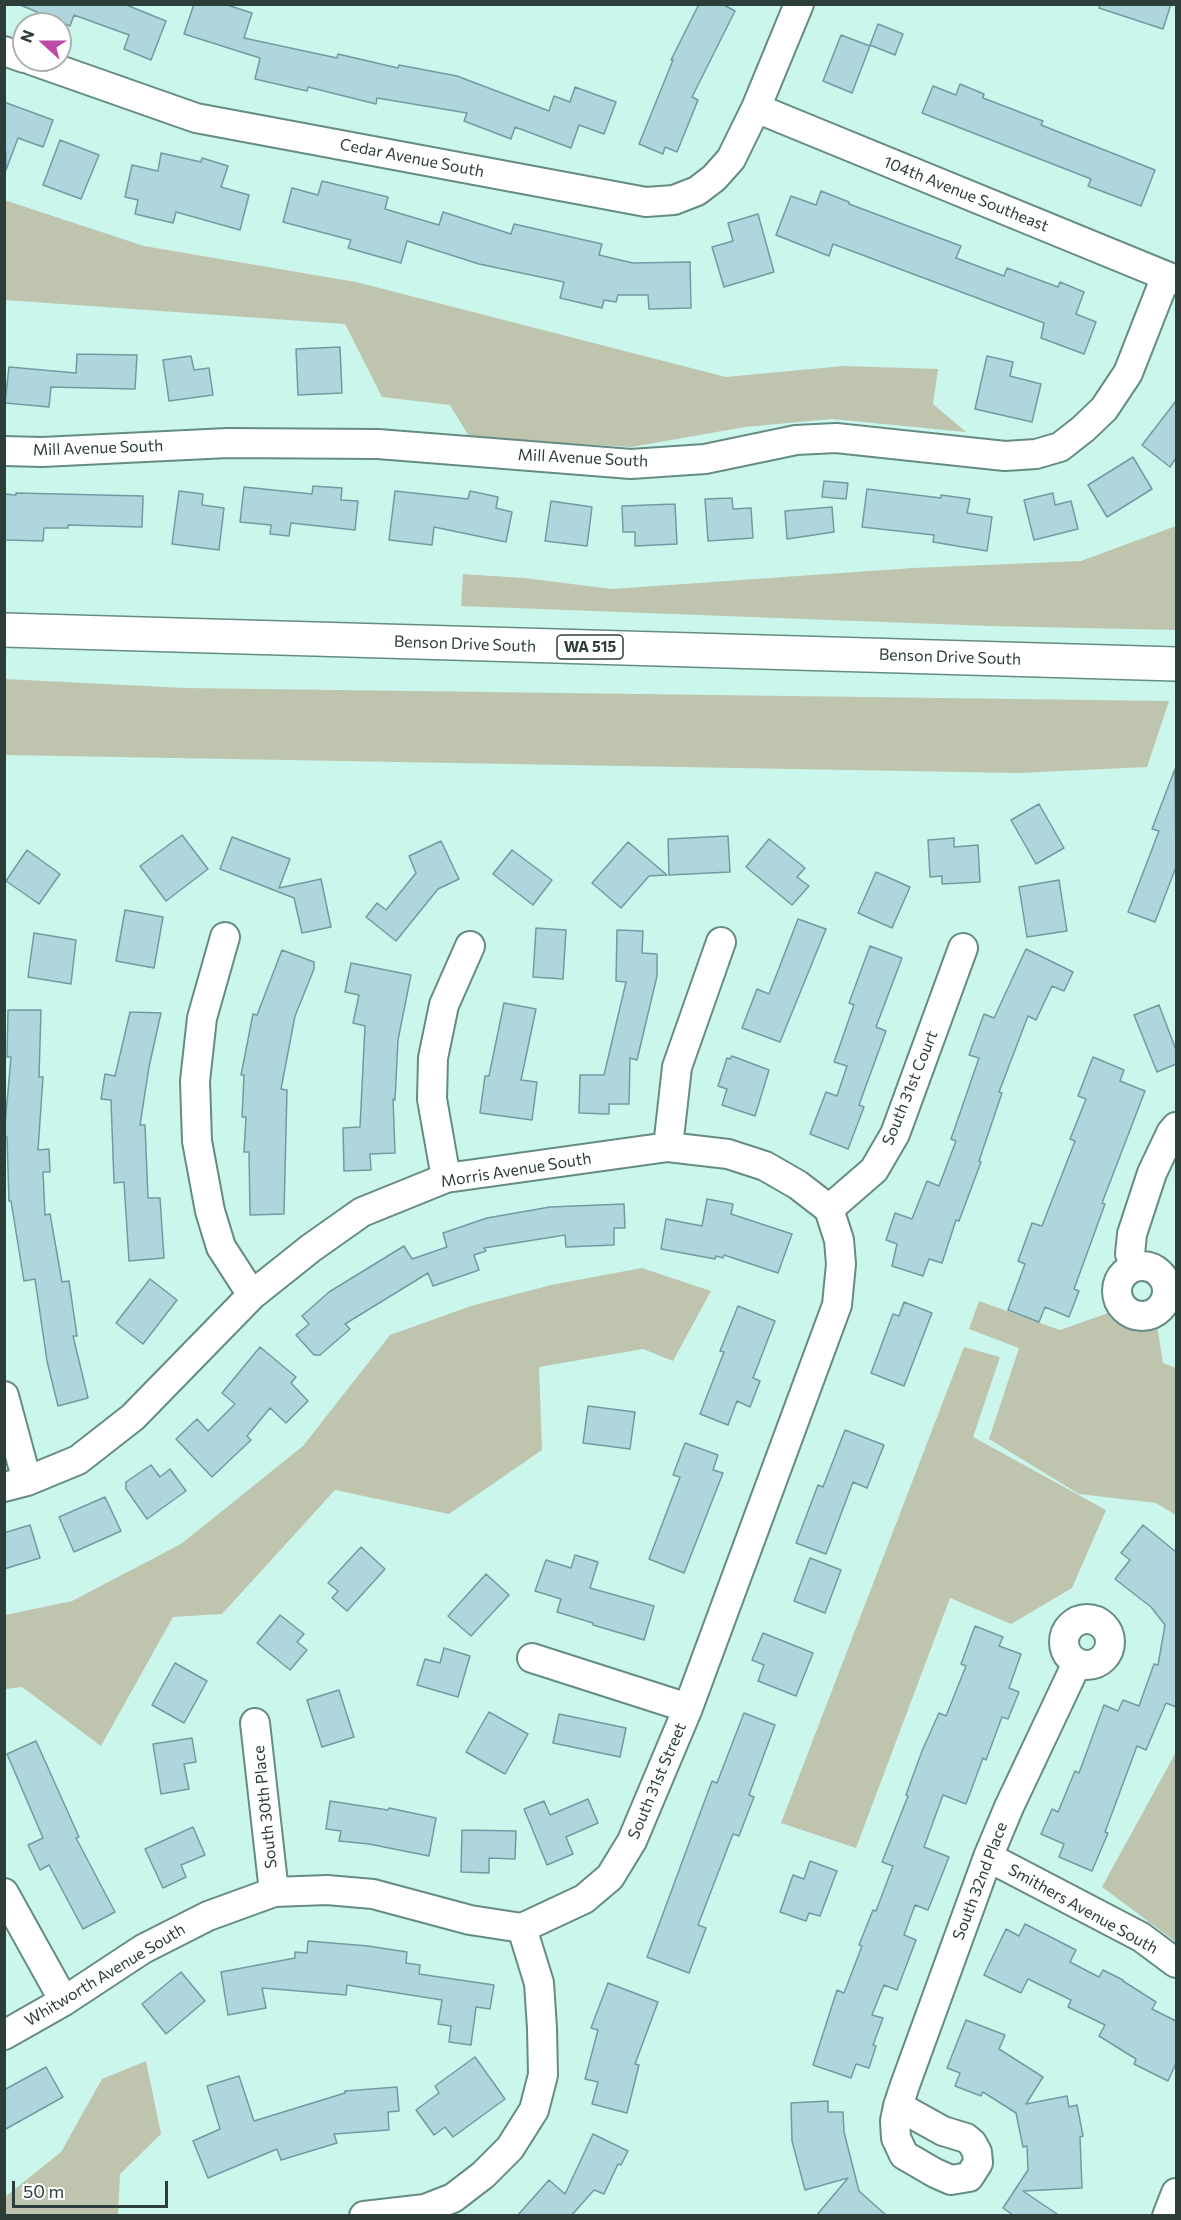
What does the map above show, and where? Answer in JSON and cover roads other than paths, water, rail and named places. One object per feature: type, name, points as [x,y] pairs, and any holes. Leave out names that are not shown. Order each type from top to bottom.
[{"type":"main road","name":"Benson Drive South","points":[[4,630],[1176,664]]},
{"type":"street","name":"Cedar Avenue South","points":[[64,72],[196,118],[646,202],[674,200],[697,191],[714,178],[731,159],[756,108],[798,4]]},
{"type":"street","name":"104th Avenue Southeast","points":[[756,108],[1171,278]]},
{"type":"street","name":"Mill Avenue South","points":[[4,451],[42,452],[228,443],[378,444],[631,464],[705,459],[796,440],[836,438],[1005,456],[1036,454],[1060,447],[1104,409],[1128,373],[1171,278]]},
{"type":"street","points":[[225,937],[202,1018],[195,1080],[197,1141],[210,1211],[221,1247],[252,1295]]},
{"type":"street","points":[[668,1148],[677,1067],[721,942]]},
{"type":"street","points":[[446,1178],[432,1099],[433,1058],[444,1005],[470,946]]},
{"type":"street","name":"South 31st Court","points":[[828,1209],[874,1170],[895,1134],[963,948]]},
{"type":"street","points":[[1135,1267],[1130,1254],[1132,1234],[1152,1173],[1176,1127]]},
{"type":"street","name":"Morris Avenue South","points":[[16,1484],[78,1460],[133,1417],[252,1295],[362,1212],[446,1178],[668,1148],[728,1154],[765,1166],[798,1185],[828,1209]]},
{"type":"street","name":"South 31st Street","points":[[522,1928],[584,1899],[610,1877],[632,1841],[688,1708],[837,1305],[842,1264],[839,1240],[828,1209]]},
{"type":"street","points":[[4,1396],[16,1484]]},
{"type":"street","points":[[532,1658],[688,1708]]},
{"type":"street","name":"South 32nd Place","points":[[898,2106],[988,1857],[1077,1663]]},
{"type":"street","name":"South 30th Place","points":[[255,1723],[274,1892]]},
{"type":"street","name":"Smithers Avenue South","points":[[988,1857],[1140,1937],[1176,1963]]},
{"type":"street","name":"Whitworth Avenue South","points":[[4,2035],[64,2001],[143,1949],[208,1916],[274,1892],[327,1890],[373,1894],[470,1920],[522,1928]]},
{"type":"street","points":[[4,1893],[64,2001]]},
{"type":"street","points":[[364,2216],[424,2209],[453,2198],[483,2175],[510,2148],[534,2110],[543,2075],[542,2028],[539,1983],[522,1928]]},
{"type":"street","points":[[1167,2216],[1176,2193]]}]
